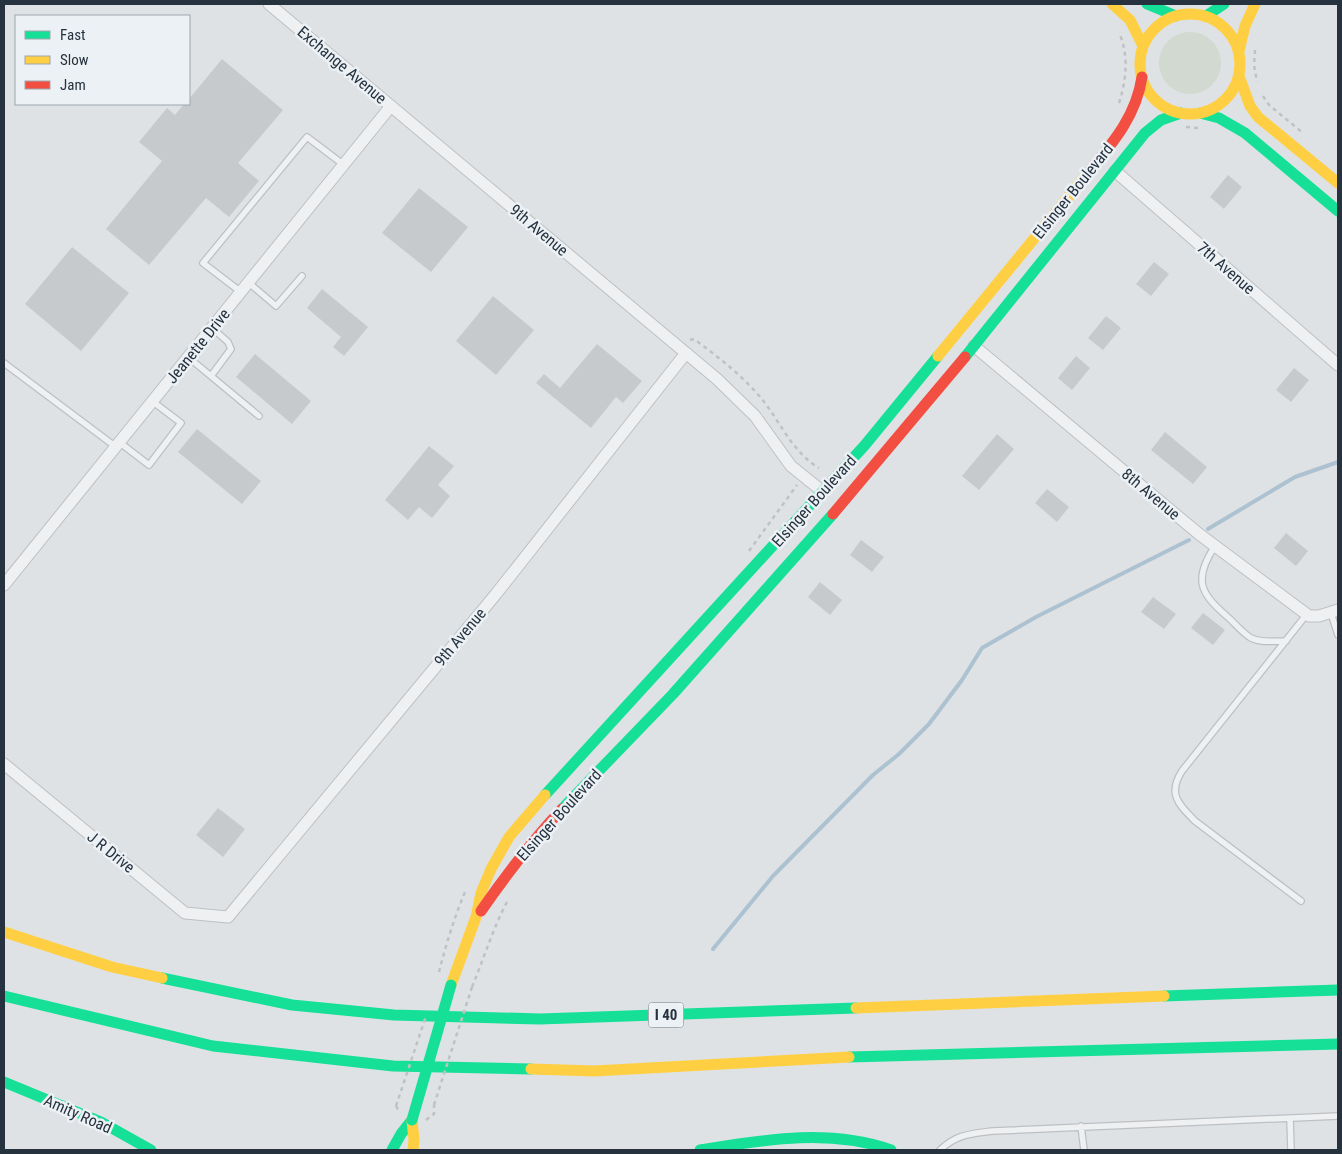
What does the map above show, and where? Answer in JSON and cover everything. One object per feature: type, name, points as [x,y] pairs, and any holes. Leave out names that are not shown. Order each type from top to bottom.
[{"type":"main road","points":[[1112,4],[1130,20],[1143,46]]},
{"type":"main road","points":[[1147,4],[1176,16]]},
{"type":"main road","points":[[1206,16],[1224,4]]},
{"type":"main road","points":[[1239,51],[1242,32],[1248,15],[1255,4]]},
{"type":"main road","points":[[1200,113],[1220,104],[1235,87],[1241,64],[1239,51],[1232,36],[1221,24],[1206,16],[1191,13],[1176,16],[1162,22],[1151,33],[1143,46],[1140,62],[1142,77],[1147,90],[1156,101],[1168,109],[1182,114],[1200,113],[1219,118],[1245,133],[1338,211]]},
{"type":"main road","points":[[1239,76],[1248,101],[1258,117],[1338,183]]},
{"type":"main road","name":"Elsinger Boulevard","points":[[413,1150],[412,1120],[451,985],[476,917],[481,893],[491,869],[509,837],[522,820],[865,445],[1115,140],[1137,103],[1142,77]]},
{"type":"main road","name":"Elsinger Boulevard","points":[[476,917],[540,832],[673,694],[841,505],[974,346],[1151,126],[1168,116],[1182,114]]},
{"type":"main road","points":[[822,491],[841,505]]},
{"type":"main road","points":[[673,694],[675,671],[722,615],[729,604],[734,590]]},
{"type":"main road","name":"I 40","points":[[4,932],[112,967],[292,1006],[394,1015],[559,1018],[1338,990]]},
{"type":"main road","points":[[4,996],[213,1046],[393,1066],[594,1071],[817,1058],[1338,1044]]},
{"type":"main road","name":"Amity Road","points":[[4,1082],[101,1122],[151,1150]]},
{"type":"main road","name":"Elsinger Boulevard","points":[[392,1150],[400,1134],[412,1120]]},
{"type":"main road","points":[[700,1150],[817,1137],[846,1138],[890,1150]]},
{"type":"street","name":"Exchange Avenue","points":[[269,4],[391,106]]},
{"type":"street","name":"Jeanette Drive","points":[[4,585],[391,106]]},
{"type":"street","name":"9th Avenue","points":[[391,106],[717,379],[756,416],[791,466],[822,491]]},
{"type":"street","name":"7th Avenue","points":[[1115,172],[1338,365]]},
{"type":"street","name":"8th Avenue","points":[[974,346],[1215,546],[1307,614]]},
{"type":"street","name":"9th Avenue","points":[[228,917],[490,601],[686,353]]},
{"type":"street","points":[[1307,614],[1314,617],[1334,611]]},
{"type":"street","name":"J R Drive","points":[[4,764],[185,913],[228,917]]},
{"type":"lane","points":[[241,292],[203,263],[307,137],[344,165]]},
{"type":"lane","points":[[248,283],[276,306],[302,276]]},
{"type":"lane","points":[[211,376],[231,349],[228,342],[212,328]]},
{"type":"lane","points":[[188,357],[259,416]]},
{"type":"lane","points":[[4,363],[149,465],[180,423],[152,401]]},
{"type":"lane","points":[[1215,546],[1204,562],[1202,579],[1204,594],[1251,638],[1265,642],[1286,641]]},
{"type":"lane","points":[[1334,611],[1338,635]]},
{"type":"lane","points":[[1301,901],[1195,821],[1181,808],[1174,789],[1176,780],[1182,772],[1307,614]]},
{"type":"lane","points":[[940,1150],[963,1134],[993,1131],[1338,1116]]},
{"type":"lane","points":[[1290,1118],[1291,1150]]},
{"type":"lane","points":[[1081,1126],[1084,1150]]},
{"type":"path","points":[[1118,106],[1124,88],[1126,64],[1123,41],[1120,34]]},
{"type":"path","points":[[1255,46],[1254,65],[1258,84]]},
{"type":"path","points":[[1261,91],[1269,106],[1308,138]]},
{"type":"path","points":[[1179,129],[1187,127],[1203,128]]},
{"type":"path","points":[[751,547],[795,488]]},
{"type":"path","points":[[434,1114],[434,1105],[472,987],[485,956],[496,921],[509,899]]},
{"type":"path","points":[[396,1106],[427,1012]]},
{"type":"shaded area","points":[[1190,32],[1207,37],[1212,41],[1216,46],[1221,63],[1216,80],[1212,85],[1207,89],[1190,94],[1173,89],[1168,85],[1164,80],[1159,63],[1164,46],[1168,41],[1173,37]]},
{"type":"building","points":[[222,59],[283,110],[238,163],[259,181],[229,217],[206,198],[149,265],[106,229],[162,161],[139,142],[167,108],[175,115],[183,105],[190,105],[190,98]]},
{"type":"building","points":[[1228,175],[1242,187],[1224,209],[1210,197]]},
{"type":"building","points":[[419,188],[468,227],[431,272],[382,233]]},
{"type":"building","points":[[72,247],[129,293],[81,351],[25,304]]},
{"type":"building","points":[[1154,262],[1169,274],[1151,296],[1136,284]]},
{"type":"building","points":[[322,289],[368,327],[344,356],[333,347],[341,337],[307,308]]},
{"type":"building","points":[[493,296],[534,330],[496,375],[456,341]]},
{"type":"building","points":[[1106,316],[1121,328],[1103,350],[1088,338]]},
{"type":"building","points":[[597,344],[642,381],[623,403],[616,397],[591,428],[536,383],[544,374],[560,388]]},
{"type":"building","points":[[255,354],[311,401],[292,424],[236,377]]},
{"type":"building","points":[[1076,356],[1090,368],[1072,390],[1058,378]]},
{"type":"building","points":[[1294,368],[1309,380],[1291,402],[1276,390]]},
{"type":"building","points":[[197,429],[261,481],[242,504],[178,452]]},
{"type":"building","points":[[1165,432],[1207,467],[1193,484],[1151,450]]},
{"type":"building","points":[[997,434],[1014,449],[979,490],[962,476]]},
{"type":"building","points":[[429,446],[454,466],[438,485],[450,496],[432,518],[419,507],[408,520],[385,500]]},
{"type":"building","points":[[1047,489],[1069,507],[1057,522],[1035,503]]},
{"type":"building","points":[[1286,533],[1308,551],[1296,566],[1274,548]]},
{"type":"building","points":[[861,540],[884,557],[872,572],[850,555]]},
{"type":"building","points":[[820,582],[842,600],[830,615],[808,597]]},
{"type":"building","points":[[1153,597],[1176,614],[1164,629],[1141,612]]},
{"type":"building","points":[[1203,613],[1225,630],[1213,645],[1191,628]]},
{"type":"building","points":[[218,808],[245,829],[223,857],[196,835]]},
{"type":"waterway","points":[[1208,529],[1295,477],[1338,462]]},
{"type":"waterway","points":[[713,949],[773,876],[873,775],[899,754],[929,724],[962,680],[982,648],[1036,617],[1189,540]]},
{"type":"traffic: fast","points":[[1147,4],[1176,16]]},
{"type":"traffic: fast","points":[[1206,16],[1224,4]]},
{"type":"traffic: fast","points":[[965,357],[1145,133],[1161,120],[1181,113]]},
{"type":"traffic: fast","points":[[1200,113],[1219,118],[1245,133],[1338,211]]},
{"type":"traffic: fast","points":[[545,795],[865,445],[938,356]]},
{"type":"traffic: fast","points":[[562,809],[673,694],[833,514]]},
{"type":"traffic: fast","points":[[162,978],[292,1005],[394,1015],[540,1019],[856,1008]]},
{"type":"traffic: fast","points":[[412,1120],[451,985]]},
{"type":"traffic: fast","points":[[1164,996],[1338,990]]},
{"type":"traffic: fast","points":[[4,996],[213,1046],[393,1066],[531,1069]]},
{"type":"traffic: fast","points":[[849,1057],[1338,1044]]},
{"type":"traffic: fast","points":[[4,1082],[101,1122],[151,1150]]},
{"type":"traffic: fast","points":[[392,1150],[412,1120]]},
{"type":"traffic: fast","points":[[700,1150],[796,1138],[844,1139],[868,1143],[891,1150]]},
{"type":"traffic: slow","points":[[1112,4],[1130,20],[1143,46]]},
{"type":"traffic: slow","points":[[1239,51],[1245,26],[1255,4]]},
{"type":"traffic: slow","points":[[1190,14],[1200,15],[1218,22],[1232,36],[1239,54],[1240,64],[1239,74],[1232,92],[1218,106],[1200,113],[1190,114],[1180,113],[1162,106],[1148,92],[1141,74],[1140,64],[1141,54],[1148,36],[1162,22],[1180,15],[1190,14]]},
{"type":"traffic: slow","points":[[1239,76],[1250,106],[1258,117],[1338,183]]},
{"type":"traffic: slow","points":[[938,356],[1087,174]]},
{"type":"traffic: slow","points":[[451,985],[476,917],[481,893],[491,869],[509,837],[545,795]]},
{"type":"traffic: slow","points":[[4,932],[112,967],[162,978]]},
{"type":"traffic: slow","points":[[856,1008],[1164,996]]},
{"type":"traffic: slow","points":[[531,1069],[594,1071],[849,1057]]},
{"type":"traffic: slow","points":[[412,1120],[413,1150]]},
{"type":"traffic: jam","points":[[1087,174],[1114,141],[1129,117],[1142,77]]},
{"type":"traffic: jam","points":[[833,514],[965,357]]},
{"type":"traffic: jam","points":[[481,911],[520,858],[562,809]]}]
